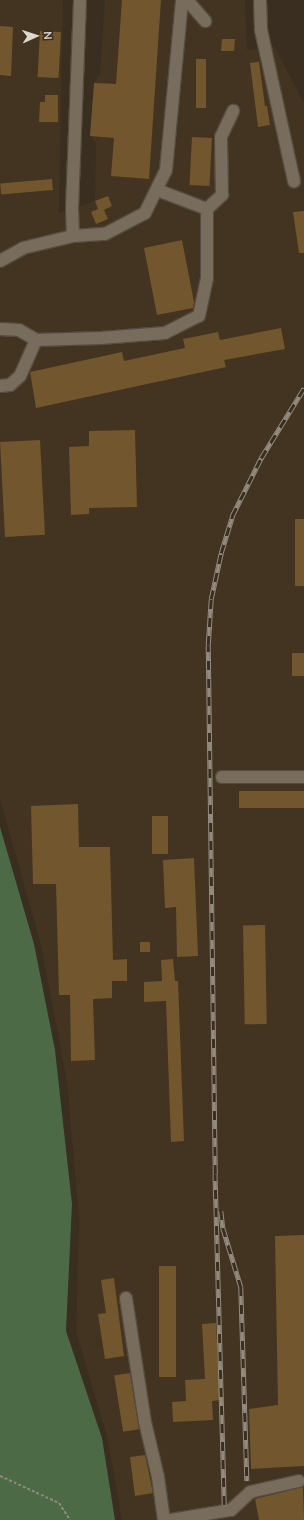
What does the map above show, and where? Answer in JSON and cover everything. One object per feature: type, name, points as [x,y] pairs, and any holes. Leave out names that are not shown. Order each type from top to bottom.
[{"type":"street","points":[[73,236],[72,209],[80,0]]},
{"type":"street","points":[[0,261],[23,248],[73,236],[105,234],[145,212],[166,170],[182,0]]},
{"type":"street","points":[[187,0],[205,20]]},
{"type":"street","points":[[260,0],[263,42],[294,181]]},
{"type":"street","points":[[0,329],[19,330],[36,340],[101,338],[165,333],[199,316],[207,278],[207,209],[222,195],[221,137],[233,111]]},
{"type":"street","points":[[157,190],[207,209]]},
{"type":"street","points":[[0,386],[10,385],[20,376],[36,340]]},
{"type":"street","points":[[222,777],[304,777]]},
{"type":"street","points":[[126,1298],[145,1422],[158,1477],[164,1520]]},
{"type":"street","points":[[171,1520],[231,1510],[250,1492],[299,1480]]},
{"type":"path","points":[[0,1476],[60,1503],[70,1520]]},
{"type":"shaded area","points":[[0,0],[63,0],[59,213],[95,201],[96,144],[90,136],[94,83],[100,74],[105,0],[245,0],[247,50],[274,46],[304,103],[304,1520],[122,1520],[107,1436],[76,1332],[79,1219],[67,1082],[41,945],[0,799]]},
{"type":"green space","points":[[0,827],[34,944],[55,1050],[72,1204],[66,1331],[102,1438],[115,1520],[0,1520]]},
{"type":"building","points":[[122,0],[161,0],[149,179],[111,176],[114,138],[90,136],[94,83],[116,84]]},
{"type":"building","points":[[0,26],[13,27],[11,76],[0,75]]},
{"type":"building","points":[[40,31],[61,32],[59,78],[38,77]]},
{"type":"building","points":[[222,39],[235,39],[234,51],[221,51]]},
{"type":"building","points":[[196,59],[206,59],[206,108],[196,108]]},
{"type":"building","points":[[259,62],[265,106],[267,106],[270,125],[258,127],[250,63]]},
{"type":"building","points":[[45,95],[58,95],[58,122],[39,122],[40,102],[45,102]]},
{"type":"building","points":[[192,137],[212,138],[209,186],[189,185]]},
{"type":"building","points":[[52,179],[53,190],[1,194],[0,184]]},
{"type":"building","points":[[108,196],[112,206],[104,210],[108,219],[96,224],[91,212],[98,209],[95,201]]},
{"type":"building","points":[[304,211],[304,253],[299,253],[293,212]]},
{"type":"building","points":[[182,240],[194,302],[193,308],[157,315],[144,248]]},
{"type":"building","points":[[281,328],[285,349],[224,360],[226,367],[36,408],[30,372],[122,352],[124,361],[185,348],[183,339],[218,332],[220,340]]},
{"type":"building","points":[[135,430],[137,507],[89,508],[89,514],[71,515],[69,447],[89,446],[89,431]]},
{"type":"building","points":[[40,440],[45,535],[5,537],[0,442]]},
{"type":"building","points":[[295,519],[304,519],[304,586],[295,586]]},
{"type":"building","points":[[292,653],[304,653],[304,676],[292,676]]},
{"type":"building","points":[[239,791],[304,791],[304,808],[239,808]]},
{"type":"building","points":[[78,804],[79,847],[110,847],[113,960],[127,959],[127,981],[112,981],[112,998],[93,999],[95,1060],[71,1061],[70,995],[59,995],[56,884],[33,884],[31,806]]},
{"type":"building","points":[[152,816],[168,816],[168,854],[152,854]]},
{"type":"building","points":[[194,858],[198,956],[177,957],[176,907],[165,908],[163,860]]},
{"type":"building","points":[[243,925],[265,925],[267,1024],[245,1024]]},
{"type":"building","points":[[140,942],[150,942],[150,952],[140,952]]},
{"type":"building","points":[[173,959],[175,981],[178,981],[184,1141],[171,1142],[166,1001],[144,1002],[144,982],[162,981],[161,960]]},
{"type":"building","points":[[304,1235],[304,1466],[251,1469],[249,1409],[278,1405],[275,1236]]},
{"type":"building","points":[[159,1266],[176,1266],[176,1377],[159,1377]]},
{"type":"building","points":[[114,1278],[124,1356],[105,1359],[98,1314],[106,1313],[101,1280]]},
{"type":"building","points":[[216,1323],[220,1400],[212,1401],[213,1420],[173,1422],[172,1402],[186,1401],[185,1380],[205,1379],[202,1324]]},
{"type":"building","points":[[130,1373],[139,1429],[123,1432],[114,1376]]},
{"type":"building","points":[[145,1455],[153,1493],[135,1496],[130,1457]]},
{"type":"building","points":[[303,1487],[304,1520],[259,1520],[255,1499]]},
{"type":"railway","points":[[224,1505],[215,1174],[208,645],[211,599],[221,553],[232,516],[261,458],[304,388]]},
{"type":"railway","points":[[221,1211],[223,1228],[241,1287],[247,1481]]}]
